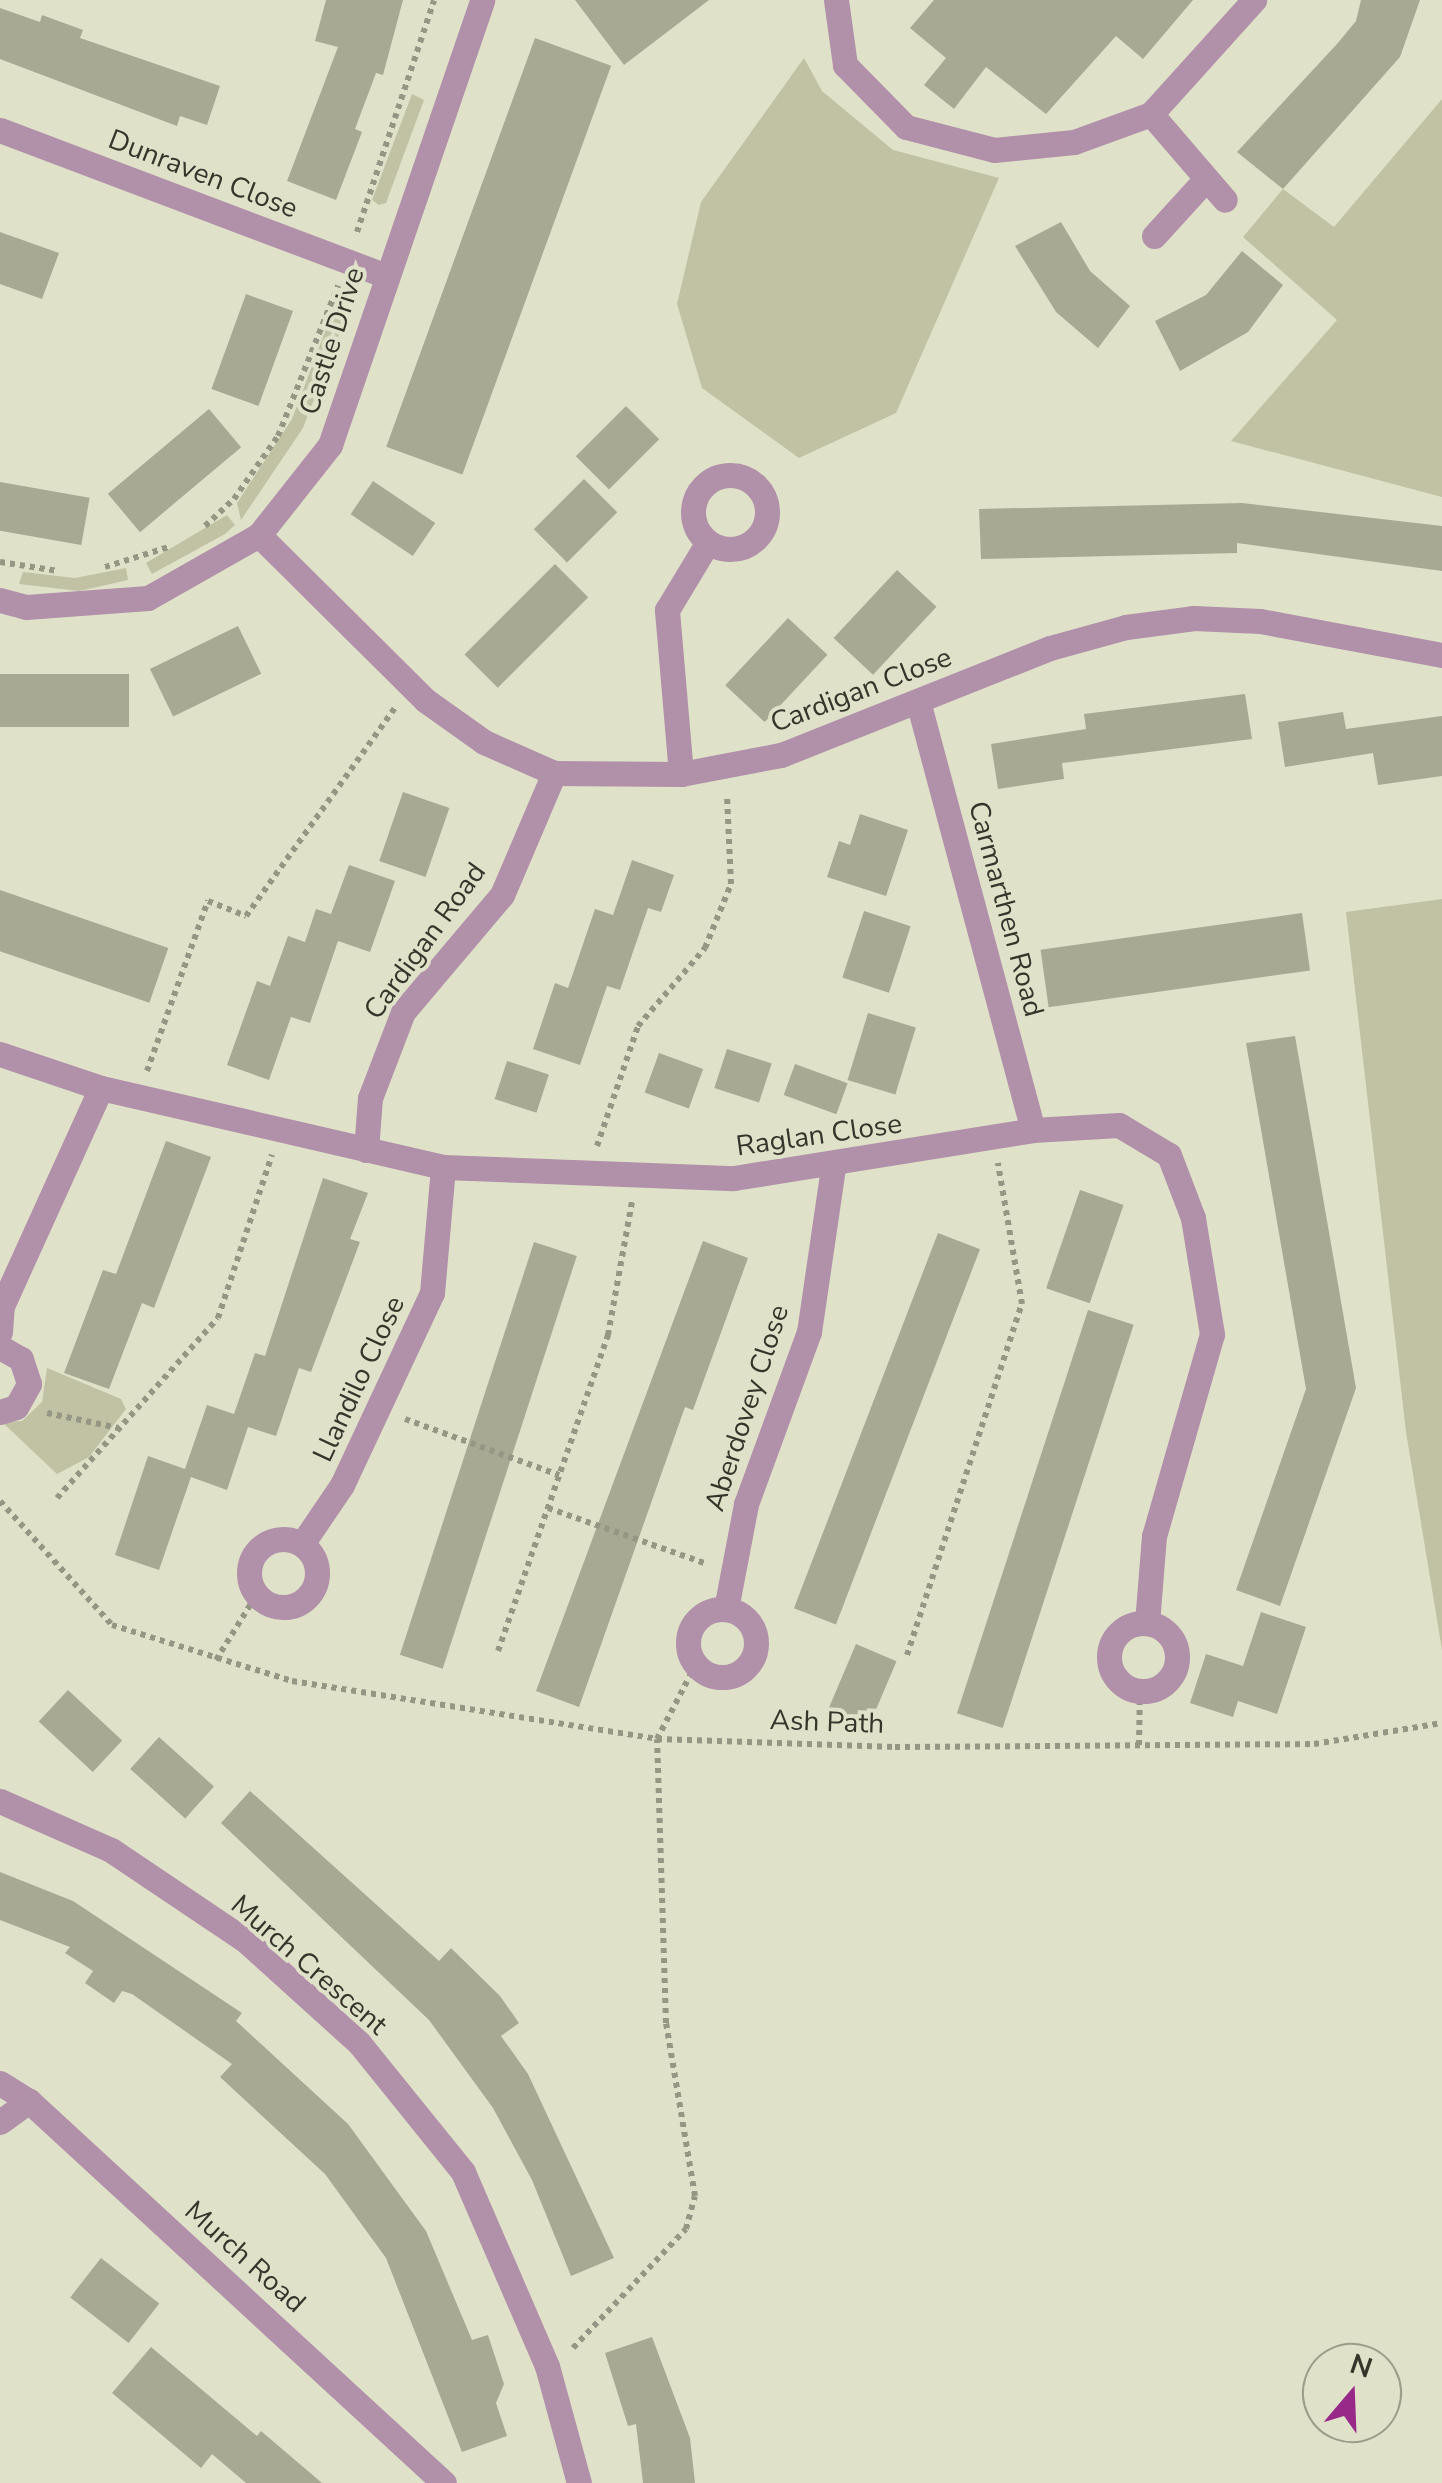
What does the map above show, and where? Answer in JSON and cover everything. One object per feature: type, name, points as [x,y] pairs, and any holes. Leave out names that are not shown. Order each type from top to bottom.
[{"type":"street","name":"Castle Drive","points":[[0,600],[26,607],[148,598],[259,535],[330,445],[384,274],[482,0]]},
{"type":"street","points":[[836,0],[845,65],[906,127],[994,150],[1074,142],[1150,114],[1254,0]]},
{"type":"street","points":[[1150,114],[1224,200]]},
{"type":"street","name":"Dunraven Close","points":[[0,130],[384,274]]},
{"type":"street","points":[[1154,236],[1204,181]]},
{"type":"street","name":"Cardigan Close","points":[[259,535],[410,687],[484,742],[554,774],[681,774],[781,755],[919,705],[1050,648],[1126,626],[1194,618],[1340,632],[1442,655]]},
{"type":"street","points":[[681,774],[667,610],[708,542]]},
{"type":"street","name":"Carmarthen Road","points":[[919,705],[1033,1130]]},
{"type":"street","name":"Cardigan Road","points":[[366,1150],[370,1098],[387,1044],[403,1012],[502,895],[554,774]]},
{"type":"street","name":"Raglan Close","points":[[0,1054],[101,1088],[444,1167],[586,1176],[734,1178],[834,1167],[1033,1130],[1119,1124],[1168,1155],[1193,1218],[1212,1334],[1154,1536],[1147,1622]]},
{"type":"street","points":[[0,1332],[2,1306],[101,1088]]},
{"type":"street","name":"Llandilo Close","points":[[302,1544],[380,1410],[432,1293],[444,1167]]},
{"type":"street","name":"Aberdovey Close","points":[[726,1609],[746,1504],[808,1332],[834,1167]]},
{"type":"street","points":[[0,1348],[22,1359],[29,1384],[8,1410]]},
{"type":"street","points":[[282,1539],[302,1544],[318,1574],[309,1596],[288,1607],[257,1594],[250,1564],[262,1546],[282,1539]]},
{"type":"street","points":[[726,1609],[752,1626],[752,1659],[725,1676],[696,1664],[690,1632],[704,1614],[726,1609]]},
{"type":"street","points":[[1147,1622],[1173,1639],[1177,1660],[1160,1686],[1140,1690],[1112,1670],[1110,1647],[1124,1628],[1147,1622]]},
{"type":"street","name":"Murch Crescent","points":[[0,1801],[110,1850],[230,1930],[359,2044],[462,2172],[547,2366],[578,2483]]},
{"type":"street","name":"Murch Road","points":[[0,2083],[29,2101],[430,2477]]},
{"type":"street","points":[[0,2122],[29,2101]]},
{"type":"path","points":[[193,534],[234,499],[278,436],[346,260],[434,0]]},
{"type":"path","points":[[91,569],[138,561],[184,539]]},
{"type":"path","points":[[0,562],[75,572]]},
{"type":"path","points":[[138,1096],[208,901],[246,916],[410,687]]},
{"type":"path","points":[[586,1176],[638,1026],[705,948],[731,884],[726,765]]},
{"type":"path","points":[[57,1498],[218,1318],[280,1130]]},
{"type":"path","points":[[907,1655],[1022,1304],[994,1137]]},
{"type":"path","points":[[498,1651],[608,1335],[634,1176]]},
{"type":"path","points":[[8,1410],[120,1428]]},
{"type":"path","points":[[380,1410],[559,1476]]},
{"type":"path","name":"Ash Path","points":[[0,1501],[112,1625],[292,1681],[657,1739],[896,1748],[1314,1744],[1442,1723]]},
{"type":"path","points":[[548,1508],[730,1572]]},
{"type":"path","points":[[216,1660],[257,1594]]},
{"type":"path","points":[[547,2366],[593,2335],[686,2229],[695,2196],[666,2022],[657,1739],[696,1664]]},
{"type":"path","points":[[1139,1745],[1140,1690]]},
{"type":"green space","points":[[804,58],[822,91],[893,150],[999,178],[896,413],[799,458],[702,388],[677,304],[701,202]]},
{"type":"green space","points":[[412,94],[424,100],[386,203],[379,205],[372,200]]},
{"type":"green space","points":[[1442,99],[1442,497],[1231,441],[1337,320],[1243,237],[1283,189],[1334,227]]},
{"type":"green space","points":[[339,295],[345,308],[340,332],[303,428],[241,520],[237,503],[292,419]]},
{"type":"green space","points":[[227,515],[235,525],[225,534],[152,574],[146,563]]},
{"type":"green space","points":[[126,568],[128,580],[79,591],[19,584],[23,572],[75,578]]},
{"type":"green space","points":[[1442,899],[1442,1650],[1406,1432],[1346,912]]},
{"type":"green space","points":[[47,1368],[121,1399],[126,1409],[89,1457],[57,1474],[2,1422],[22,1421],[42,1402]]},
{"type":"building","points":[[326,0],[403,0],[383,75],[376,73],[355,129],[362,132],[336,200],[287,181],[338,47],[315,41]]},
{"type":"building","points":[[575,0],[709,0],[624,65]]},
{"type":"building","points":[[934,0],[1193,0],[1143,59],[1116,36],[1046,114],[986,67],[954,109],[924,85],[946,58],[910,28]]},
{"type":"building","points":[[1361,0],[1420,0],[1400,57],[1283,189],[1237,152],[1356,21]]},
{"type":"building","points":[[0,8],[40,22],[42,15],[83,30],[80,38],[220,86],[207,125],[180,116],[177,126],[0,59]]},
{"type":"building","points":[[535,38],[611,66],[462,474],[386,447]]},
{"type":"building","points":[[1061,222],[1090,271],[1130,306],[1098,348],[1056,312],[1015,246]]},
{"type":"building","points":[[0,232],[59,253],[42,299],[0,284]]},
{"type":"building","points":[[1242,251],[1283,285],[1248,332],[1180,371],[1155,321],[1206,295]]},
{"type":"building","points":[[246,294],[293,311],[258,406],[211,389]]},
{"type":"building","points":[[626,406],[659,439],[609,489],[576,456]]},
{"type":"building","points":[[209,409],[241,447],[140,532],[108,494]]},
{"type":"building","points":[[584,479],[617,512],[567,562],[534,529]]},
{"type":"building","points":[[373,481],[435,523],[413,556],[351,514]]},
{"type":"building","points":[[0,482],[90,498],[81,545],[0,531]]},
{"type":"building","points":[[1242,503],[1442,526],[1442,571],[1237,543],[1237,553],[981,559],[979,509]]},
{"type":"building","points":[[555,564],[588,597],[498,688],[464,655]]},
{"type":"building","points":[[897,570],[936,607],[873,675],[834,638]]},
{"type":"building","points":[[788,618],[827,655],[765,722],[725,685]]},
{"type":"building","points":[[238,626],[261,674],[173,717],[150,669]]},
{"type":"building","points":[[0,674],[129,674],[129,727],[0,727]]},
{"type":"building","points":[[1245,694],[1252,739],[1062,763],[1064,779],[998,789],[991,744],[1086,729],[1084,714]]},
{"type":"building","points":[[1343,712],[1346,729],[1442,716],[1442,776],[1378,785],[1373,753],[1285,767],[1278,722]]},
{"type":"building","points":[[403,792],[449,808],[426,877],[379,861]]},
{"type":"building","points":[[860,814],[908,830],[886,896],[827,877],[839,841],[850,845]]},
{"type":"building","points":[[632,860],[674,875],[661,912],[648,908],[620,990],[607,986],[580,1065],[533,1049],[555,983],[568,988],[595,909],[613,915]]},
{"type":"building","points":[[349,865],[395,881],[370,952],[338,941],[310,1023],[291,1017],[269,1080],[227,1065],[257,981],[270,986],[288,936],[305,942],[316,909],[331,914]]},
{"type":"building","points":[[0,890],[168,948],[149,1003],[0,951]]},
{"type":"building","points":[[864,911],[911,926],[889,993],[842,978]]},
{"type":"building","points":[[1302,913],[1310,970],[1049,1007],[1041,950]]},
{"type":"building","points":[[868,1013],[916,1028],[895,1095],[848,1080]]},
{"type":"building","points":[[1295,1036],[1356,1388],[1280,1606],[1236,1590],[1306,1389],[1246,1043]]},
{"type":"building","points":[[727,1049],[772,1064],[759,1103],[714,1088]]},
{"type":"building","points":[[659,1053],[703,1069],[689,1109],[645,1092]]},
{"type":"building","points":[[507,1061],[549,1075],[536,1113],[495,1099]]},
{"type":"building","points":[[795,1064],[848,1083],[836,1114],[784,1095]]},
{"type":"building","points":[[166,1141],[211,1157],[154,1308],[142,1303],[109,1389],[64,1373],[103,1270],[116,1274]]},
{"type":"building","points":[[323,1178],[368,1193],[350,1239],[360,1242],[311,1372],[299,1368],[276,1436],[248,1427],[227,1490],[191,1477],[159,1570],[115,1555],[148,1456],[185,1469],[207,1405],[234,1414],[255,1353],[265,1356]]},
{"type":"building","points":[[1080,1190],[1123,1205],[1090,1303],[1046,1288]]},
{"type":"building","points":[[938,1233],[980,1249],[836,1624],[794,1608]]},
{"type":"building","points":[[703,1241],[748,1258],[693,1410],[685,1407],[579,1707],[536,1691]]},
{"type":"building","points":[[534,1242],[577,1256],[443,1669],[400,1655]]},
{"type":"building","points":[[1088,1310],[1134,1325],[1003,1728],[957,1713]]},
{"type":"building","points":[[1261,1612],[1306,1627],[1277,1714],[1238,1701],[1233,1717],[1190,1703],[1206,1654],[1243,1666]]},
{"type":"building","points":[[856,1644],[897,1661],[868,1727],[828,1710]]},
{"type":"building","points":[[68,1690],[122,1740],[93,1772],[39,1721]]},
{"type":"building","points":[[159,1737],[214,1787],[185,1818],[130,1769]]},
{"type":"building","points":[[250,1791],[439,1961],[451,1948],[500,1996],[519,2023],[501,2036],[528,2074],[614,2258],[571,2276],[532,2180],[493,2108],[429,2020],[221,1823]]},
{"type":"building","points":[[0,1872],[73,1901],[242,2013],[236,2021],[348,2124],[426,2231],[472,2340],[488,2335],[504,2384],[496,2403],[507,2436],[462,2452],[386,2258],[325,2174],[220,2077],[232,2064],[132,1994],[122,1991],[114,2003],[85,1983],[93,1971],[65,1953],[70,1947],[0,1920]]},
{"type":"building","points":[[101,2258],[159,2304],[129,2343],[70,2297]]},
{"type":"building","points":[[652,2337],[690,2438],[695,2483],[643,2483],[636,2424],[628,2426],[605,2353]]},
{"type":"building","points":[[151,2347],[257,2436],[261,2431],[322,2483],[246,2483],[212,2454],[201,2468],[112,2393]]}]
